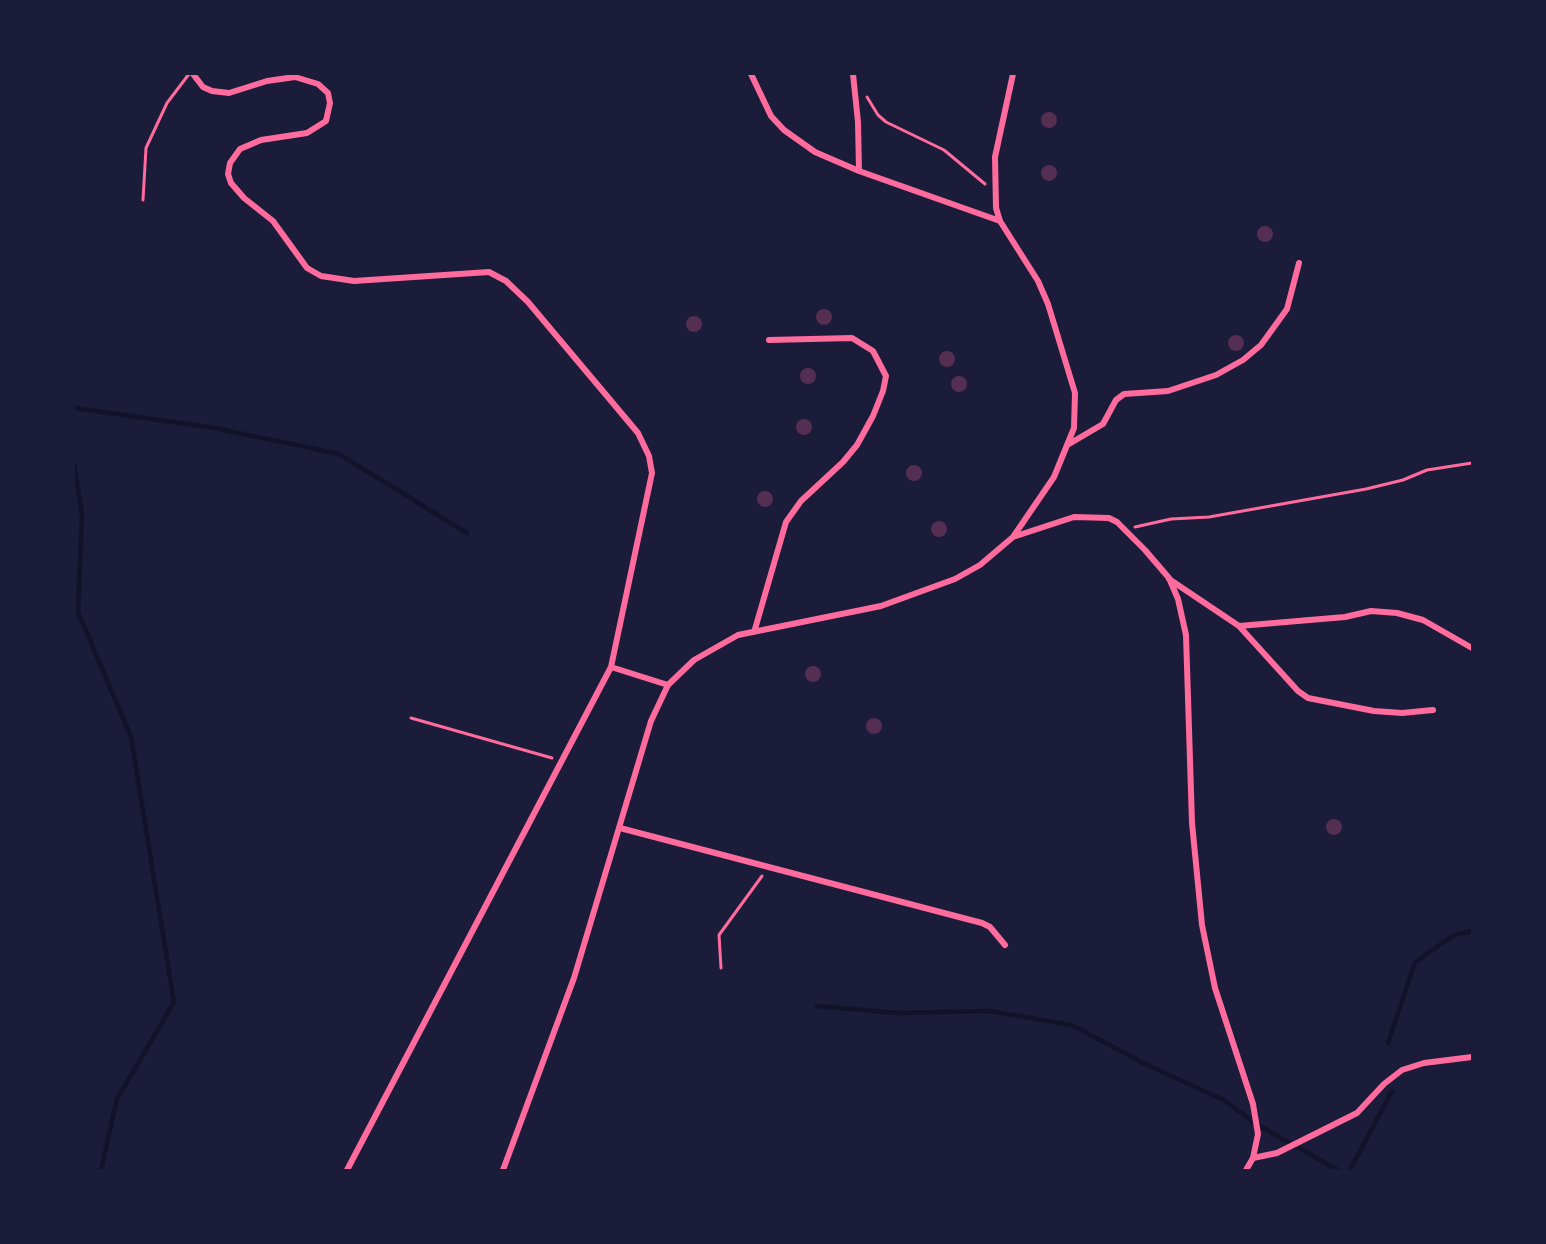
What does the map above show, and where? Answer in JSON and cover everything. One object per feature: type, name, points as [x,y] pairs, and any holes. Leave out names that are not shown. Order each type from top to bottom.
[{"type":"street","points":[[191,74],[203,87],[212,91],[229,93],[267,81],[295,77],[318,84],[328,93],[330,114],[326,121],[307,134],[261,140],[240,149],[230,163],[228,174],[231,183],[244,198],[273,221],[307,268],[321,276],[354,280],[489,272],[517,290],[638,433],[649,456],[652,473],[611,667],[347,1170]]},
{"type":"street","points":[[751,74],[764,104],[784,130],[815,152],[859,171],[1000,221]]},
{"type":"street","points":[[853,74],[858,122],[859,171]]},
{"type":"street","points":[[503,1170],[574,978],[651,721],[668,685],[694,660],[738,635],[755,629],[881,606],[930,590],[980,565],[1013,537],[1054,477],[1069,444],[1076,410],[1075,393],[1048,304],[1038,281],[1000,221],[995,194],[995,157],[1013,74]]},
{"type":"street","points":[[1069,444],[1103,424],[1116,400],[1124,394],[1168,391],[1216,375],[1243,360],[1261,345],[1287,309],[1299,263]]},
{"type":"street","points":[[755,629],[786,522],[801,501],[843,462],[857,445],[877,408],[886,376],[873,351],[863,342],[852,338],[769,340]]},
{"type":"street","points":[[1013,537],[1074,517],[1109,518],[1125,530],[1169,578],[1239,626],[1298,691],[1308,698],[1374,711],[1402,713],[1433,710]]},
{"type":"street","points":[[1169,578],[1180,606],[1186,635],[1191,801],[1202,925],[1215,988],[1253,1104],[1258,1134],[1253,1158],[1245,1170]]},
{"type":"street","points":[[1239,626],[1345,616],[1371,611],[1397,613],[1423,620],[1473,648]]},
{"type":"street","points":[[611,667],[668,685]]},
{"type":"street","points":[[620,828],[982,923],[990,927],[1005,945]]},
{"type":"street","points":[[1253,1158],[1276,1153],[1357,1113],[1384,1084],[1402,1070],[1424,1063],[1473,1057]]},
{"type":"lane","points":[[143,200],[146,148],[167,103],[191,74]]},
{"type":"path","points":[[865,93],[878,115],[886,122],[944,150],[967,167],[995,194]]},
{"type":"path","points":[[1125,530],[1172,519],[1209,517],[1366,489],[1403,480],[1427,470],[1473,463]]},
{"type":"path","points":[[411,718],[563,761]]},
{"type":"path","points":[[721,968],[719,935],[768,867]]},
{"type":"building","points":[[1049,112],[1057,120],[1049,128],[1041,120]]},
{"type":"building","points":[[1049,165],[1057,173],[1049,181],[1041,173]]},
{"type":"building","points":[[1265,226],[1273,234],[1265,242],[1257,234]]},
{"type":"building","points":[[824,309],[832,317],[824,325],[816,317]]},
{"type":"building","points":[[694,316],[702,324],[694,332],[686,324]]},
{"type":"building","points":[[1236,335],[1244,343],[1236,351],[1228,343]]},
{"type":"building","points":[[947,351],[955,359],[947,367],[939,359]]},
{"type":"building","points":[[808,368],[816,376],[808,384],[800,376]]},
{"type":"building","points":[[959,376],[967,384],[959,392],[951,384]]},
{"type":"building","points":[[804,419],[812,427],[804,435],[796,427]]},
{"type":"building","points":[[914,465],[922,473],[914,481],[906,473]]},
{"type":"building","points":[[765,491],[773,499],[765,507],[757,499]]},
{"type":"building","points":[[939,521],[947,529],[939,537],[931,529]]},
{"type":"building","points":[[813,666],[821,674],[813,682],[805,674]]},
{"type":"building","points":[[874,718],[882,726],[874,734],[866,726]]},
{"type":"building","points":[[1334,819],[1342,827],[1334,835],[1326,827]]},
{"type":"waterway","points":[[74,408],[215,428],[339,454],[467,533]]},
{"type":"waterway","points":[[74,465],[82,514],[78,612],[131,737],[174,1002],[117,1099],[101,1170]]},
{"type":"waterway","points":[[1388,1043],[1415,962],[1454,935],[1472,931]]},
{"type":"waterway","points":[[817,1006],[897,1013],[989,1011],[1072,1025],[1147,1065],[1224,1100],[1256,1124],[1338,1170]]},
{"type":"waterway","points":[[1350,1170],[1392,1091]]}]
